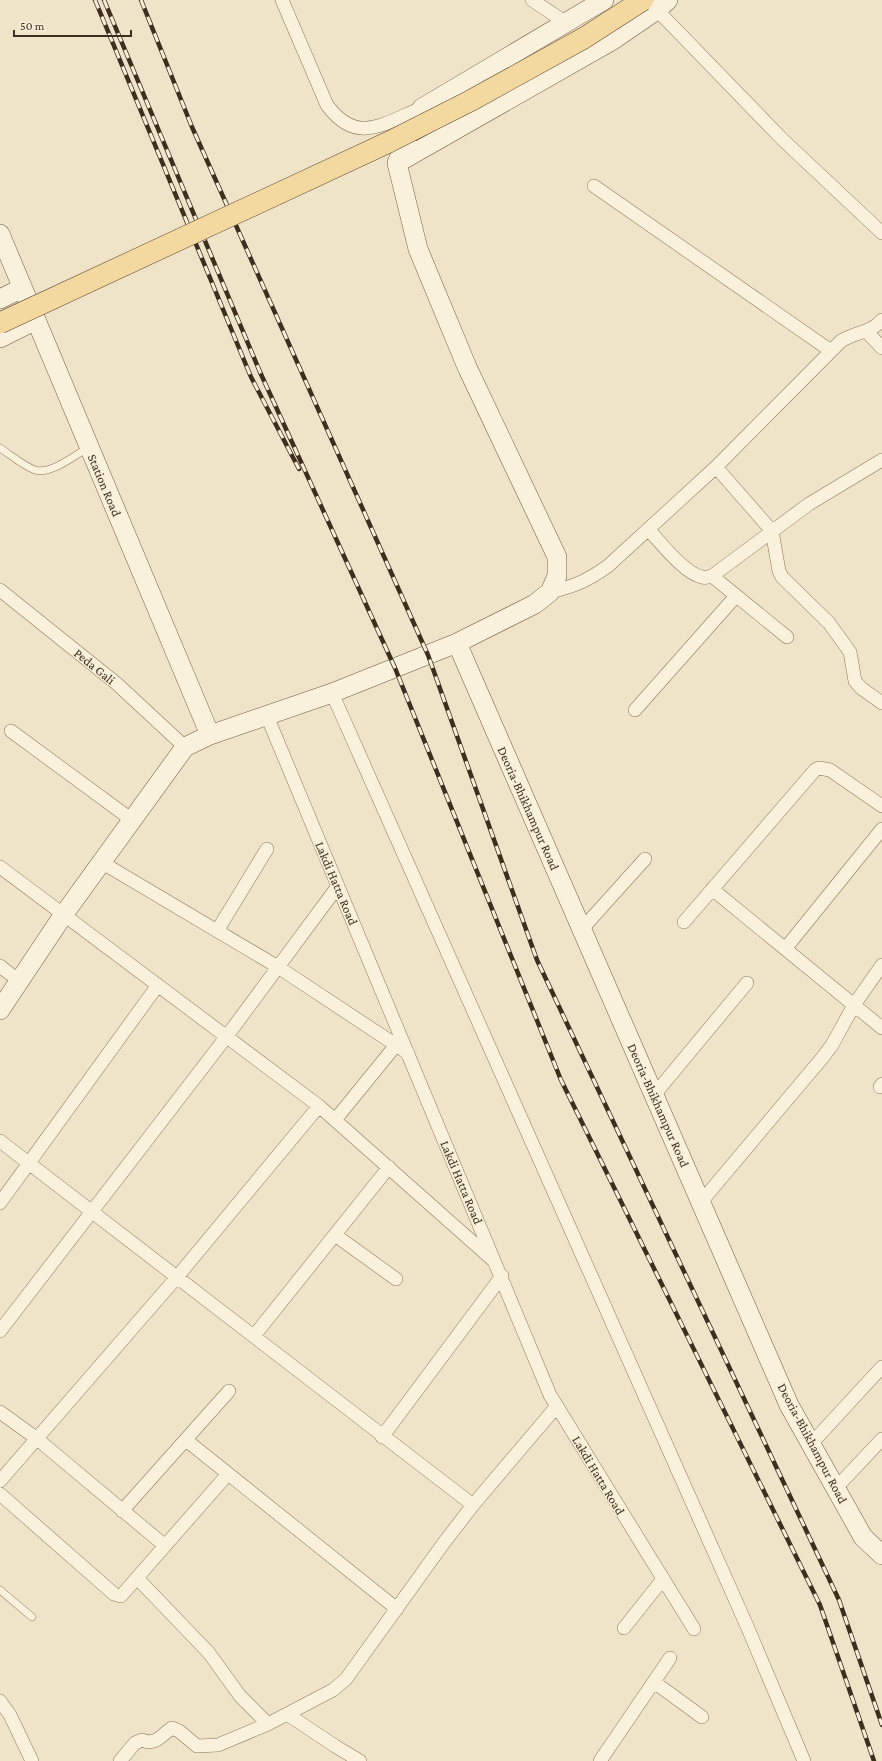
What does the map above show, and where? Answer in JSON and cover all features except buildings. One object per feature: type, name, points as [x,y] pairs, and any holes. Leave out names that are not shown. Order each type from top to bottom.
[{"type":"main road","points":[[0,1010],[64,914],[185,747],[210,735],[332,693],[457,643],[535,604],[550,592],[557,576],[557,557],[467,367],[418,249],[397,163],[413,123],[422,108],[604,0]]},
{"type":"main road","points":[[397,163],[606,44],[656,3]]},
{"type":"main road","points":[[0,323],[389,142],[470,101],[584,38],[656,3]]},
{"type":"main road","name":"Station Road","points":[[0,234],[210,735]]},
{"type":"main road","points":[[0,300],[22,288]]},
{"type":"main road","points":[[0,338],[36,320]]},
{"type":"main road","name":"Deoria-Bhikhampur Road","points":[[457,643],[790,1405],[863,1537],[882,1555]]},
{"type":"street","points":[[282,0],[327,105],[336,117],[345,124],[357,128],[370,129],[422,108]]},
{"type":"street","points":[[532,0],[565,22]]},
{"type":"street","points":[[656,3],[782,139],[882,233]]},
{"type":"street","points":[[594,186],[831,351]]},
{"type":"street","points":[[550,592],[577,585],[591,578],[608,566],[716,467],[831,351],[850,335],[870,330],[882,320]]},
{"type":"street","points":[[866,331],[882,348]]},
{"type":"street","points":[[648,530],[685,568],[695,575],[704,578],[712,576],[809,504],[882,460]]},
{"type":"street","points":[[716,467],[772,531],[779,571],[782,577],[829,623],[850,652],[855,681],[861,688],[882,703]]},
{"type":"street","points":[[712,576],[786,637]]},
{"type":"street","name":"Peda Gali","points":[[0,590],[116,683],[185,747]]},
{"type":"street","points":[[635,710],[736,596]]},
{"type":"street","points":[[332,693],[744,1619],[804,1761]]},
{"type":"street","name":"Lakdi Hatta Road","points":[[267,716],[502,1276],[550,1395],[694,1629]]},
{"type":"street","points":[[11,731],[132,820]]},
{"type":"street","points":[[684,922],[815,770],[825,768],[830,770],[882,806]]},
{"type":"street","points":[[785,949],[882,829]]},
{"type":"street","points":[[217,931],[267,849]]},
{"type":"street","points":[[582,930],[645,859]]},
{"type":"street","points":[[101,862],[278,967],[408,1053]]},
{"type":"street","points":[[0,867],[319,1106],[496,1263]]},
{"type":"street","points":[[0,1331],[227,1036],[338,886]]},
{"type":"street","points":[[712,890],[882,1028]]},
{"type":"street","points":[[701,1202],[823,1057],[832,1045],[854,1005],[882,965]]},
{"type":"street","points":[[0,966],[19,981]]},
{"type":"street","points":[[654,1095],[748,983]]},
{"type":"street","points":[[0,1203],[158,985]]},
{"type":"street","points":[[335,1120],[396,1045]]},
{"type":"street","points":[[0,1481],[177,1277],[319,1106]]},
{"type":"street","points":[[0,1141],[473,1505]]},
{"type":"street","points":[[254,1336],[389,1167]]},
{"type":"street","points":[[335,1235],[396,1280]]},
{"type":"street","points":[[382,1436],[502,1276]]},
{"type":"street","points":[[811,1444],[882,1367]]},
{"type":"street","points":[[122,1511],[229,1391]]},
{"type":"street","points":[[120,1761],[135,1743],[142,1740],[155,1742],[172,1728],[179,1731],[197,1746],[218,1745],[268,1724],[333,1690],[346,1679],[473,1505],[557,1406]]},
{"type":"street","points":[[0,1412],[36,1438],[164,1545]]},
{"type":"street","points":[[836,1488],[882,1439]]},
{"type":"street","points":[[186,1440],[397,1609]]},
{"type":"street","points":[[0,1494],[114,1594],[121,1596],[164,1545],[228,1474]]},
{"type":"street","points":[[137,1578],[209,1653],[240,1696],[268,1724]]},
{"type":"street","points":[[624,1628],[664,1580]]},
{"type":"street","points":[[600,1761],[670,1658]]},
{"type":"street","points":[[654,1682],[702,1717]]},
{"type":"street","points":[[0,1701],[10,1715],[32,1761]]},
{"type":"street","points":[[287,1714],[360,1761]]},
{"type":"lane","points":[[0,448],[34,469],[41,471],[51,469],[89,447]]},
{"type":"lane","points":[[0,1590],[32,1617]]},
{"type":"railway","points":[[95,0],[251,377],[299,469]]},
{"type":"railway","points":[[104,0],[260,372],[395,668],[561,1080],[820,1605],[874,1761]]},
{"type":"railway","points":[[141,0],[192,127],[428,655],[537,960],[839,1600],[882,1725]]}]
